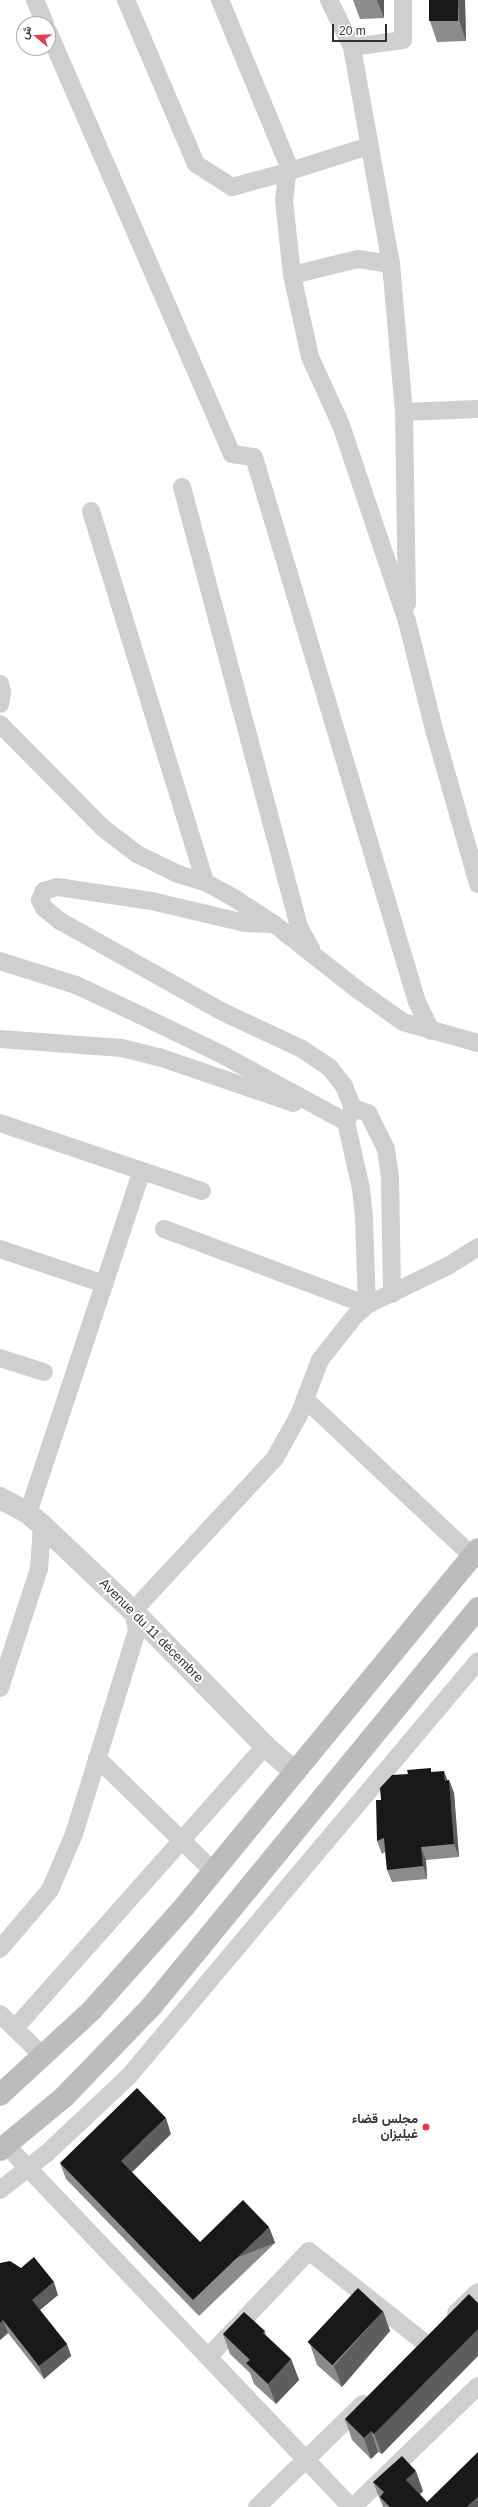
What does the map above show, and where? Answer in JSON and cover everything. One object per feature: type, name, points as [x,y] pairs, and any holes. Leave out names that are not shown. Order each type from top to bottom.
[{"type":"main road","points":[[0,2095],[92,2010],[184,1907],[475,1552]]},
{"type":"main road","points":[[3,2147],[64,2097],[151,2007],[478,1608]]},
{"type":"street","points":[[34,0],[41,16]]},
{"type":"street","points":[[126,0],[196,164],[232,187],[287,172],[369,146]]},
{"type":"street","points":[[220,0],[288,164],[284,200],[292,275],[310,357],[341,425],[407,621],[435,733],[478,884]]},
{"type":"street","points":[[329,0],[352,47],[390,264],[404,412],[407,621]]},
{"type":"street","points":[[352,47],[403,40],[403,0]]},
{"type":"street","points":[[56,49],[232,454],[254,457],[417,1002],[431,1031]]},
{"type":"street","points":[[292,275],[358,259],[390,264]]},
{"type":"street","points":[[404,412],[478,410]]},
{"type":"street","points":[[182,487],[299,927],[314,955]]},
{"type":"street","points":[[91,511],[205,882]]},
{"type":"street","points":[[0,684],[2,692],[0,704]]},
{"type":"street","points":[[0,724],[103,828],[137,854],[178,874],[205,882],[274,924],[403,1022],[478,1043]]},
{"type":"street","points":[[274,924],[245,923],[151,901],[57,887],[44,891],[40,900],[44,908],[60,921],[223,1012],[302,1049],[330,1068],[344,1086],[361,1189],[364,1217],[367,1305]]},
{"type":"street","points":[[0,960],[76,985],[349,1115]]},
{"type":"street","points":[[0,1039],[122,1048],[159,1057],[349,1115],[368,1113],[386,1149],[390,1176],[392,1294]]},
{"type":"street","points":[[0,1124],[202,1191]]},
{"type":"street","points":[[0,1688],[39,1569],[35,1519],[104,1284],[142,1171]]},
{"type":"street","points":[[164,1228],[367,1305]]},
{"type":"street","points":[[0,1949],[50,1890],[74,1834],[137,1631],[133,1611],[275,1458],[304,1399],[320,1360],[353,1318],[367,1305],[448,1266],[478,1247]]},
{"type":"street","points":[[0,1249],[104,1284]]},
{"type":"street","points":[[0,1358],[44,1372]]},
{"type":"street","points":[[304,1399],[475,1552]]},
{"type":"street","name":"Avenue du 11 décembre","points":[[0,1498],[35,1519],[133,1611],[265,1746],[295,1772]]},
{"type":"street","points":[[0,2190],[47,2153],[129,2076],[478,1661]]},
{"type":"street","points":[[15,2028],[265,1746]]},
{"type":"street","points":[[97,1758],[213,1871]]},
{"type":"street","points":[[0,2014],[43,2056]]},
{"type":"street","points":[[3,2147],[27,2169],[352,2507],[478,2386]]},
{"type":"street","points":[[208,2357],[309,2251],[429,2339],[478,2292]]},
{"type":"street","points":[[257,2507],[374,2393]]},
{"type":"building","points":[[429,0],[458,0],[458,21],[429,21]]},
{"type":"building","points":[[431,1768],[431,1772],[444,1771],[445,1781],[449,1780],[454,1844],[421,1847],[423,1866],[387,1870],[384,1838],[377,1841],[376,1800],[381,1800],[380,1788],[392,1775],[408,1774],[407,1770]]},
{"type":"building","points":[[137,2088],[166,2118],[121,2161],[200,2242],[243,2200],[269,2227],[193,2300],[60,2163]]},
{"type":"building","points":[[34,2257],[54,2282],[32,2300],[67,2344],[39,2366],[3,2320],[0,2323],[0,2263],[10,2261],[21,2268]]},
{"type":"building","points":[[358,2288],[383,2311],[332,2365],[308,2342]]},
{"type":"building","points":[[469,2294],[478,2303],[478,2329],[374,2434],[371,2431],[364,2438],[345,2419]]},
{"type":"building","points":[[244,2312],[265,2331],[263,2333],[291,2359],[268,2384],[246,2363],[250,2360],[223,2334]]},
{"type":"building","points":[[478,2452],[478,2497],[467,2507],[390,2507],[380,2497],[384,2492],[373,2482],[402,2456],[416,2471],[406,2480],[427,2502]]},
{"type":"place","name":"مجلس قضاء غيليزان","points":[[426,2127]]}]
